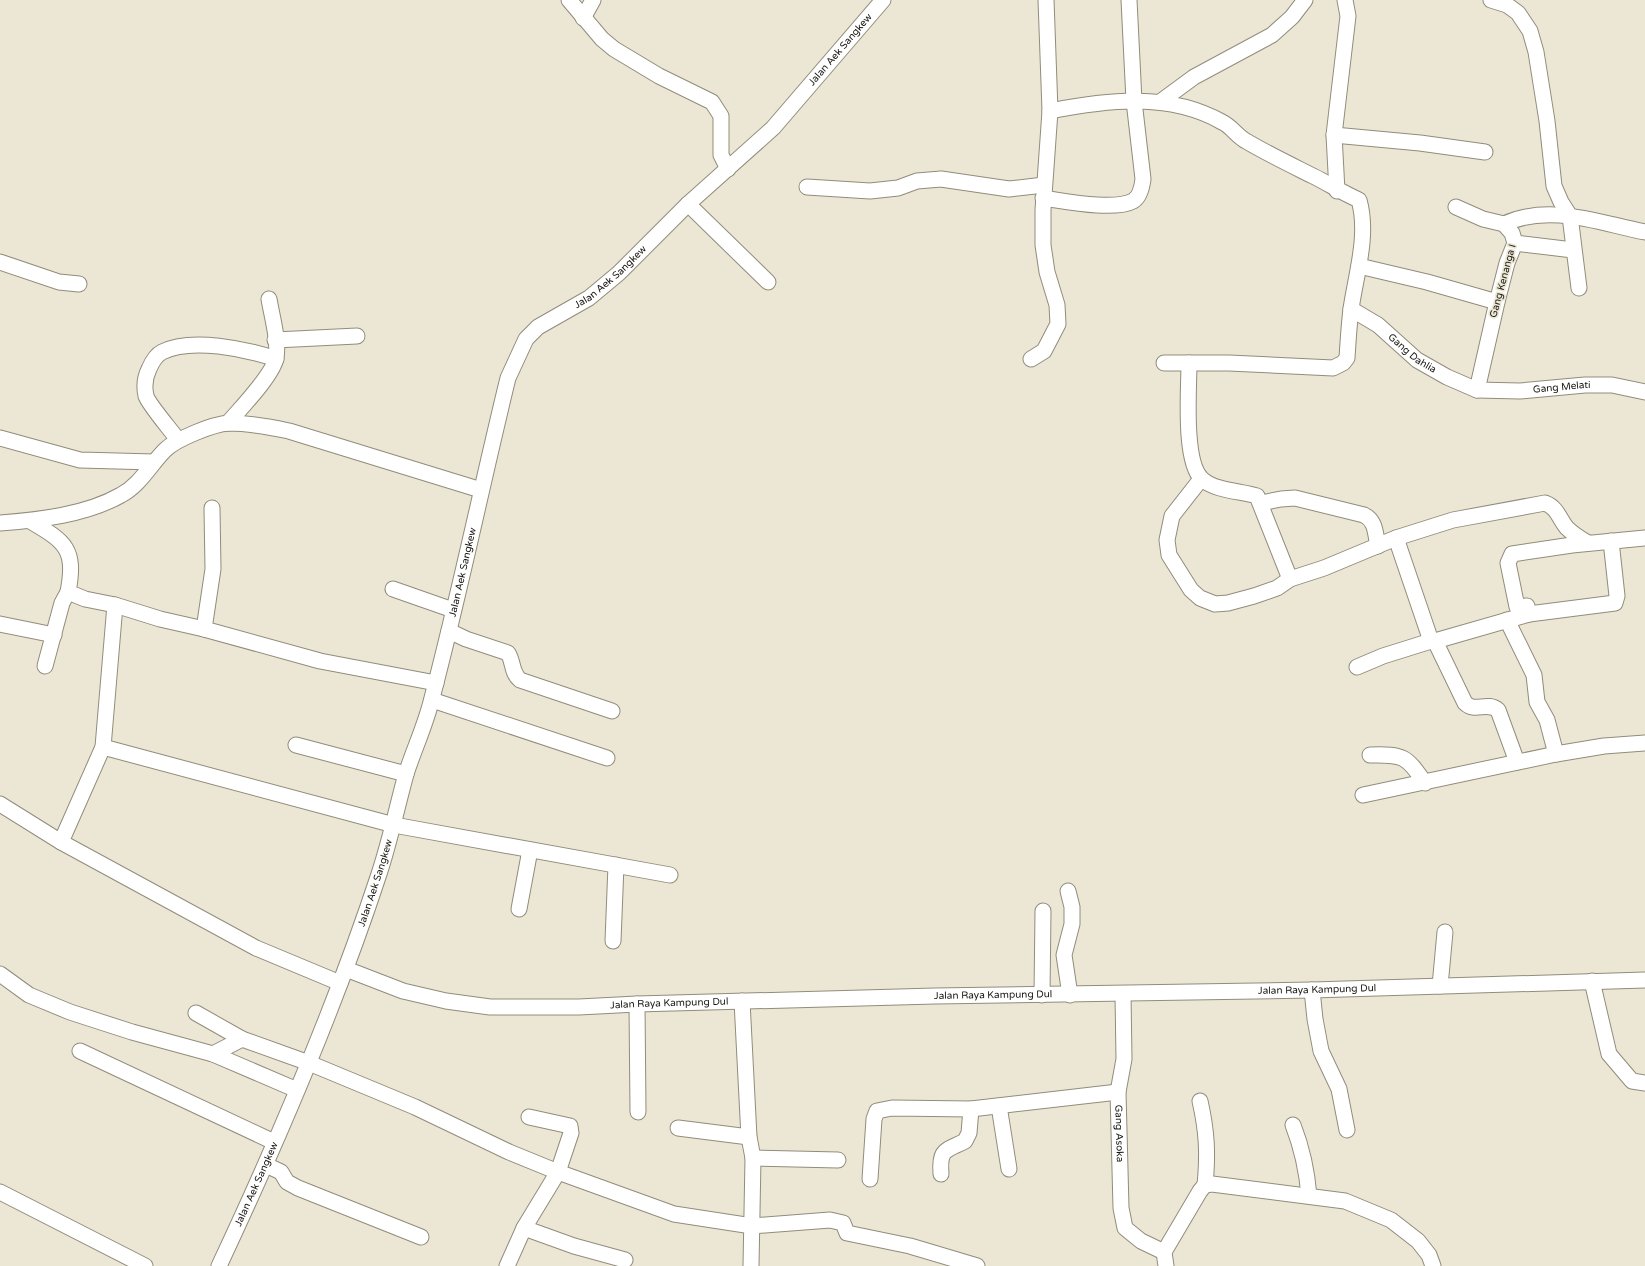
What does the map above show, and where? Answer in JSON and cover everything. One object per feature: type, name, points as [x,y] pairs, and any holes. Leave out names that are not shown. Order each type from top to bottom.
[{"type":"street","points":[[568,0],[614,50],[659,76],[712,102],[721,116],[721,155],[728,169]]},
{"type":"street","points":[[583,18],[593,0]]},
{"type":"street","name":"Jalan Aek Sangkew","points":[[220,1266],[266,1165],[274,1142],[309,1064],[343,976],[394,825],[406,774],[432,700],[508,378],[526,339],[538,327],[589,298],[619,273],[688,204],[773,128],[884,0]]},
{"type":"street","points":[[1031,359],[1044,351],[1058,324],[1057,304],[1048,272],[1043,245],[1044,192],[1050,111],[1046,0]]},
{"type":"street","points":[[807,187],[870,191],[898,188],[917,181],[941,179],[1009,189],[1044,192],[1106,204],[1120,205],[1134,200],[1141,191],[1143,179],[1134,101],[1129,0]]},
{"type":"street","points":[[1160,102],[1194,77],[1272,35],[1292,17],[1305,0]]},
{"type":"street","points":[[1338,191],[1334,135],[1348,16],[1345,0]]},
{"type":"street","points":[[1490,0],[1507,5],[1518,13],[1530,31],[1536,52],[1546,113],[1554,186],[1561,202],[1570,216],[1573,250],[1579,288]]},
{"type":"street","points":[[1050,111],[1134,101],[1160,102],[1193,110],[1223,122],[1244,140],[1338,191],[1359,200],[1363,213],[1359,266],[1351,309],[1347,358],[1343,363],[1333,368],[1260,364],[1164,363]]},
{"type":"street","points":[[1334,135],[1420,143],[1485,152]]},
{"type":"street","points":[[688,204],[768,282]]},
{"type":"street","points":[[1456,208],[1483,219],[1504,224],[1515,219],[1532,215],[1570,216],[1645,232]]},
{"type":"street","name":"Gang Kenanga I","points":[[1477,390],[1497,302],[1514,243],[1512,233],[1504,224]]},
{"type":"street","points":[[1514,243],[1573,250]]},
{"type":"street","points":[[0,262],[59,282],[79,284]]},
{"type":"street","points":[[1359,266],[1428,282],[1497,302]]},
{"type":"street","points":[[228,423],[268,375],[276,359],[275,340],[268,299]]},
{"type":"street","name":"Gang Dahlia","points":[[1351,309],[1378,325],[1417,360],[1446,377],[1477,390]]},
{"type":"street","points":[[275,340],[357,336]]},
{"type":"street","points":[[178,440],[146,397],[145,387],[147,374],[152,361],[160,352],[175,347],[204,345],[254,352],[276,359]]},
{"type":"street","points":[[1189,363],[1190,447],[1196,469],[1201,479],[1209,484],[1257,496],[1261,503],[1277,551],[1290,579]]},
{"type":"street","name":"Gang Melati","points":[[1477,390],[1520,391],[1585,385],[1623,387],[1645,392]]},
{"type":"street","points":[[0,523],[30,521],[74,513],[120,496],[134,487],[166,449],[178,440],[228,423],[265,426],[289,431],[481,490]]},
{"type":"street","points":[[0,438],[80,460],[154,462]]},
{"type":"street","points":[[1201,479],[1172,516],[1167,540],[1169,555],[1191,590],[1200,598],[1214,604],[1228,603],[1277,588],[1290,579],[1324,568],[1396,538],[1453,520],[1545,503],[1551,505],[1557,511],[1567,528],[1588,543]]},
{"type":"street","points":[[1261,503],[1295,498],[1364,515],[1370,518],[1373,522],[1378,546]]},
{"type":"street","points":[[204,629],[212,569],[212,508]]},
{"type":"street","points":[[30,521],[61,541],[70,556],[71,574],[68,592],[62,603],[45,666]]},
{"type":"street","points":[[1396,538],[1433,641],[1465,704],[1474,708],[1489,706],[1498,710],[1517,762]]},
{"type":"street","points":[[1529,614],[1527,606],[1517,607],[1508,563],[1512,554],[1588,543],[1645,538]]},
{"type":"street","points":[[1357,667],[1382,656],[1529,614],[1615,603],[1617,596],[1611,541]]},
{"type":"street","points":[[393,588],[453,610]]},
{"type":"street","points":[[68,592],[85,599],[115,605],[160,619],[204,629],[320,661],[436,683]]},
{"type":"street","points":[[61,842],[103,747],[115,605]]},
{"type":"street","points":[[1507,620],[1534,675],[1537,702],[1547,720],[1556,754]]},
{"type":"street","points":[[0,624],[54,635]]},
{"type":"street","points":[[449,631],[466,639],[508,653],[512,660],[514,675],[520,680],[612,710]]},
{"type":"street","points":[[432,700],[607,758]]},
{"type":"street","points":[[1363,795],[1556,754],[1604,746],[1645,743]]},
{"type":"street","points":[[296,745],[406,774]]},
{"type":"street","points":[[103,747],[394,825],[670,875]]},
{"type":"street","points":[[1370,755],[1394,754],[1406,758],[1425,783]]},
{"type":"street","name":"Jalan Raya Kampung Dul","points":[[0,804],[61,842],[256,948],[343,976],[446,1001],[490,1008],[579,1008],[637,1004],[742,1001],[1312,990],[1645,980]]},
{"type":"street","points":[[519,909],[530,850]]},
{"type":"street","points":[[613,941],[616,865]]},
{"type":"street","points":[[1068,891],[1072,907],[1072,924],[1064,955],[1070,995]]},
{"type":"street","points":[[1042,995],[1043,911]]},
{"type":"street","points":[[1440,986],[1445,932]]},
{"type":"street","points":[[0,974],[29,996],[70,1012],[132,1032],[213,1054],[297,1090]]},
{"type":"street","points":[[1592,981],[1609,1054],[1632,1081],[1645,1084]]},
{"type":"street","points":[[1312,990],[1315,1019],[1321,1051],[1339,1089],[1347,1130]]},
{"type":"street","name":"Gang Asoka","points":[[1123,994],[1124,1059],[1118,1092],[1122,1208],[1125,1228],[1165,1259]]},
{"type":"street","points":[[742,1001],[749,1137],[753,1158],[751,1266]]},
{"type":"street","points":[[637,1004],[638,1112]]},
{"type":"street","points":[[196,1013],[242,1039],[309,1064],[415,1108],[509,1152],[558,1172],[674,1214],[752,1226],[830,1220],[840,1221],[843,1223],[847,1233],[910,1246],[977,1266]]},
{"type":"street","points":[[213,1054],[242,1039]]},
{"type":"street","points":[[80,1051],[274,1142]]},
{"type":"street","points":[[870,1179],[874,1119],[877,1111],[892,1108],[971,1109],[1118,1092]]},
{"type":"street","points":[[1165,1259],[1200,1191],[1205,1185],[1207,1140],[1200,1101]]},
{"type":"street","points":[[999,1106],[1009,1169]]},
{"type":"street","points":[[941,1174],[943,1153],[947,1148],[965,1141],[967,1137],[971,1109]]},
{"type":"street","points":[[507,1266],[524,1228],[558,1172],[571,1129],[570,1126],[530,1117]]},
{"type":"street","points":[[1293,1125],[1300,1144],[1307,1174],[1309,1196]]},
{"type":"street","points":[[678,1128],[749,1137]]},
{"type":"street","points":[[753,1158],[838,1160]]},
{"type":"street","points":[[266,1165],[281,1172],[287,1182],[298,1188],[421,1237]]},
{"type":"street","points":[[1205,1185],[1212,1184],[1345,1201],[1391,1220],[1418,1242],[1429,1255],[1433,1266]]},
{"type":"street","points":[[0,1192],[145,1266]]},
{"type":"street","points":[[524,1228],[574,1246],[625,1260]]}]
